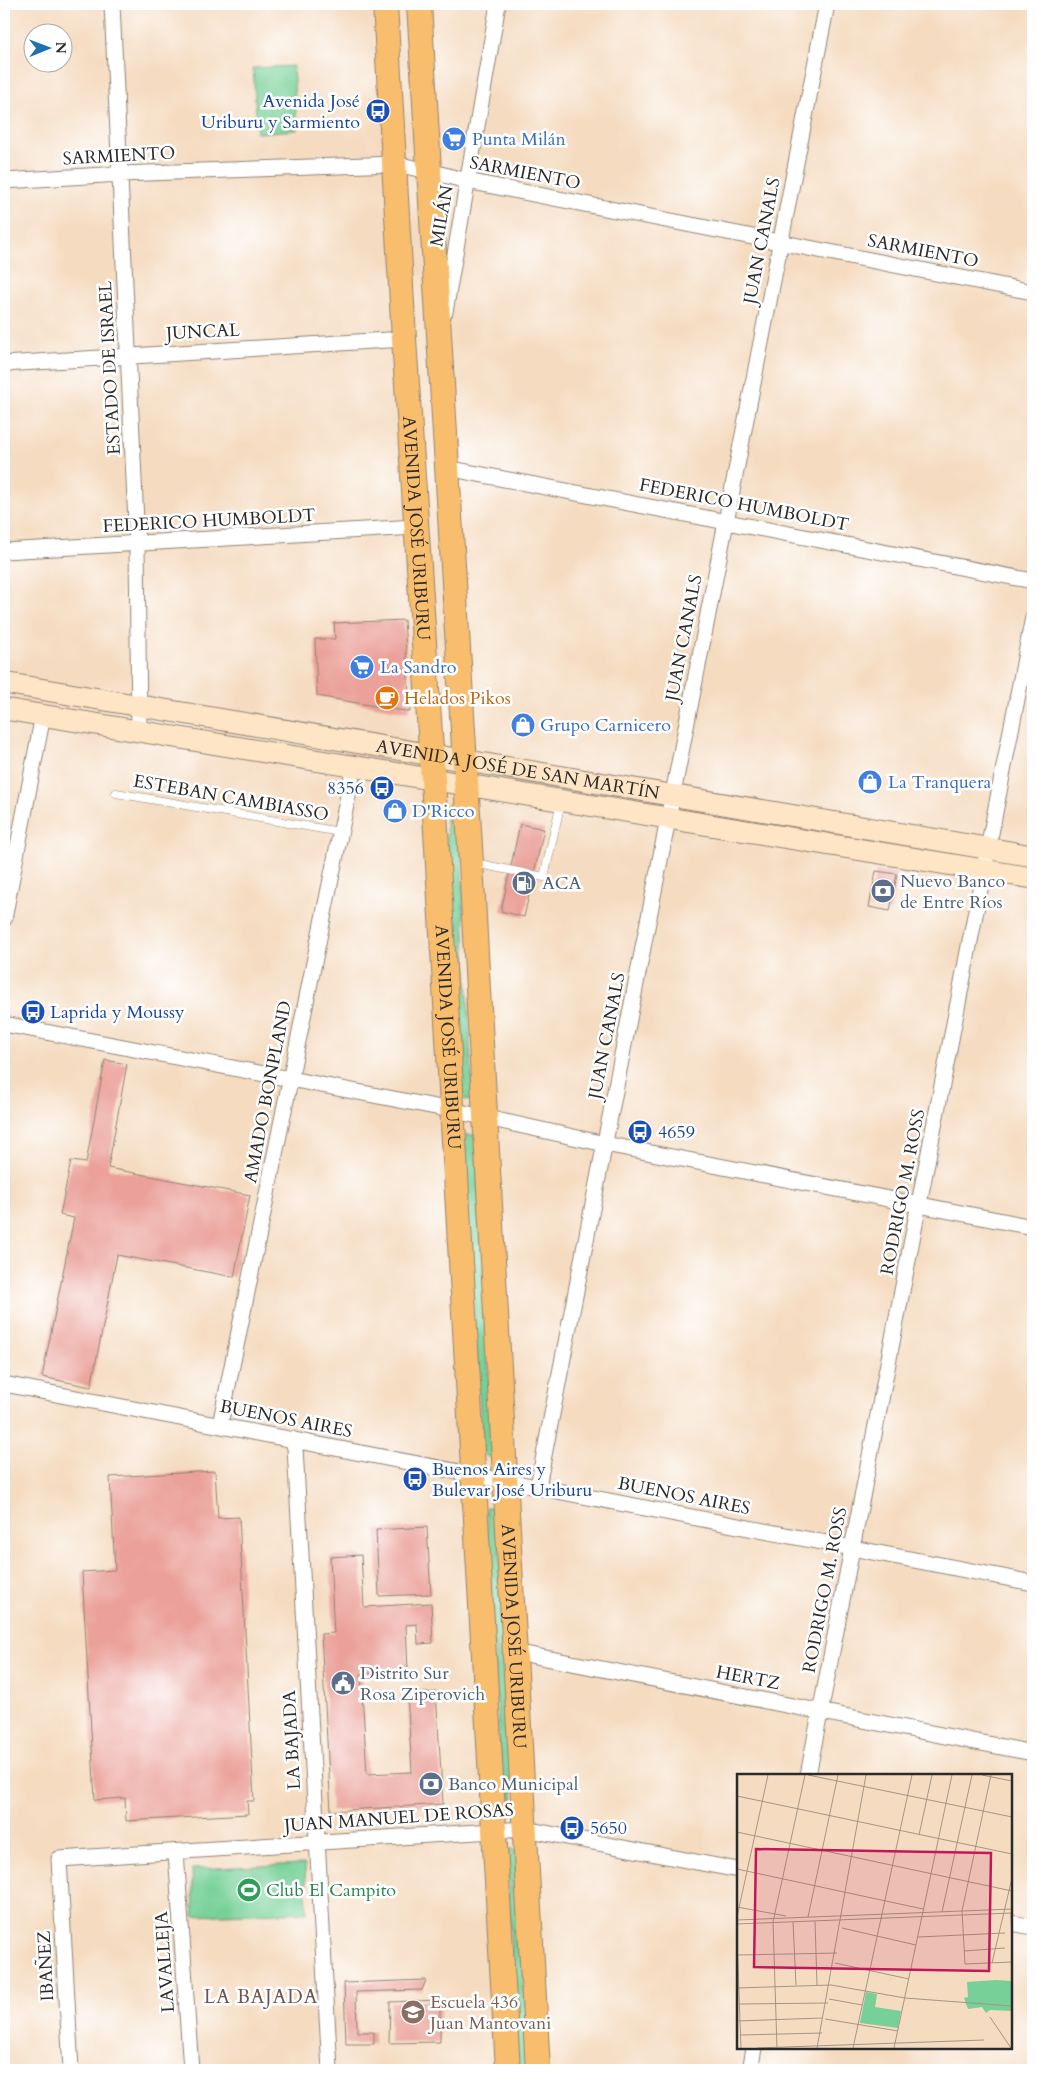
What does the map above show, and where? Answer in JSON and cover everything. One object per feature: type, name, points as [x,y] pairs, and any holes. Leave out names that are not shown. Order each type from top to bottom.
[{"type":"main road","name":"AVENIDA JOSÉ URIBURU","points":[[385,4],[404,339],[433,779],[508,2070]]},
{"type":"main road","name":"AVENIDA JOSÉ URIBURU","points":[[419,4],[471,863],[538,2070]]},
{"type":"main road","name":"AVENIDA JOSÉ DE SAN MARTÍN","points":[[4,683],[1033,856]]},
{"type":"main road","name":"AVENIDA JOSÉ DE SAN MARTÍN","points":[[4,709],[1033,878]]},
{"type":"street","name":"ESTADO DE ISRAEL","points":[[112,4],[137,544],[139,731]]},
{"type":"street","name":"MILÁN","points":[[439,345],[498,4]]},
{"type":"street","name":"JUAN CANALS","points":[[538,1486],[827,4]]},
{"type":"street","name":"SARMIENTO","points":[[4,181],[121,174],[395,164],[429,170],[467,182],[1033,292]]},
{"type":"street","name":"JUNCAL","points":[[4,364],[404,339]]},
{"type":"street","name":"FEDERICO HUMBOLDT","points":[[447,468],[1033,581]]},
{"type":"street","name":"FEDERICO HUMBOLDT","points":[[4,551],[416,527]]},
{"type":"street","name":"RODRIGO M. ROSS","points":[[808,1774],[1033,617]]},
{"type":"street","points":[[4,919],[43,715]]},
{"type":"street","name":"AMADO BONPLAND","points":[[220,1425],[354,766]]},
{"type":"street","points":[[4,1024],[451,1110],[605,1144],[1033,1227]]},
{"type":"street","name":"BUENOS AIRES","points":[[4,1384],[1033,1583]]},
{"type":"street","name":"LA BAJADA","points":[[292,1439],[295,1448],[330,2070]]},
{"type":"street","name":"HERTZ","points":[[515,1652],[1033,1753]]},
{"type":"street","name":"JUAN MANUEL DE ROSAS","points":[[59,1860],[525,1829],[737,1870]]},
{"type":"street","name":"LAVALLEJA","points":[[176,1852],[191,2070]]},
{"type":"street","name":"IBAÑEZ","points":[[59,1860],[71,2070]]},
{"type":"street","points":[[1012,1923],[1033,1927]]},
{"type":"street","points":[[750,2070],[754,2049]]},
{"type":"lane","name":"ESTEBAN CAMBIASSO","points":[[116,793],[340,832]]},
{"type":"lane","points":[[471,863],[544,877],[562,800]]},
{"type":"green space","points":[[293,66],[297,130],[257,133],[253,68]]},
{"type":"green space","points":[[449,803],[459,806],[473,1101],[461,1099],[445,807]]},
{"type":"green space","points":[[465,1135],[476,1137],[493,1456],[487,1457],[482,1452]]},
{"type":"green space","points":[[486,1507],[498,1509],[514,1811],[512,1816],[506,1816],[503,1813]]},
{"type":"green space","points":[[507,1849],[515,1849],[531,2070],[515,2070]]},
{"type":"green space","name":"Club El Campito","points":[[305,1864],[307,1912],[194,1916],[192,1869]]},
{"type":"building","name":"La Sandro","points":[[404,620],[410,712],[317,696],[315,639],[335,639],[334,623]]},
{"type":"building","points":[[520,824],[544,829],[524,917],[501,911]]},
{"type":"building","name":"Nuevo Banco de Entre Ríos","points":[[876,871],[897,874],[890,911],[869,907]]},
{"type":"building","points":[[105,1060],[127,1064],[108,1168],[250,1195],[234,1277],[117,1255],[91,1387],[42,1377],[74,1218],[60,1215],[71,1161],[86,1163]]},
{"type":"building","points":[[215,1471],[218,1518],[239,1517],[254,1801],[247,1801],[248,1814],[126,1821],[125,1798],[95,1800],[82,1572],[115,1570],[110,1477]]},
{"type":"building","points":[[427,1527],[431,1594],[379,1596],[376,1530]]},
{"type":"building","name":"Distrito Sur Rosa Ziperovich","points":[[361,1555],[364,1607],[431,1603],[433,1643],[418,1644],[417,1624],[406,1625],[408,1671],[361,1674],[367,1774],[412,1772],[407,1694],[436,1692],[443,1804],[331,1811],[321,1634],[334,1633],[330,1557]]},
{"type":"building","points":[[426,1980],[422,1990],[356,1992],[357,2032],[374,2032],[374,2044],[346,2044],[344,1983]]},
{"type":"building","points":[[440,2000],[440,2042],[389,2043],[390,2002]]},
{"type":"place","name":"Avenida José Uriburu y Sarmiento","points":[[378,111]]},
{"type":"place","name":"Punta Milán","points":[[454,139]]},
{"type":"place","name":"La Sandro","points":[[362,667]]},
{"type":"place","name":"Helados Pikos","points":[[387,698]]},
{"type":"place","name":"Grupo Carnicero","points":[[523,725]]},
{"type":"place","name":"La Tranquera","points":[[870,782]]},
{"type":"place","name":"8356","points":[[382,788]]},
{"type":"place","name":"D'Ricco","points":[[395,811]]},
{"type":"place","name":"ACA","points":[[524,883]]},
{"type":"place","name":"Nuevo Banco de Entre Ríos","points":[[883,891]]},
{"type":"place","name":"Laprida y Moussy","points":[[33,1012]]},
{"type":"place","name":"4659","points":[[640,1132]]},
{"type":"place","name":"Buenos Aires y Bulevar José Uriburu","points":[[415,1479]]},
{"type":"place","name":"Distrito Sur Rosa Ziperovich","points":[[343,1683]]},
{"type":"place","name":"Banco Municipal","points":[[431,1784]]},
{"type":"place","name":"5650","points":[[572,1828]]},
{"type":"place","name":"Club El Campito","points":[[249,1890]]},
{"type":"place","name":"Escuela 436 Juan Mantovani","points":[[413,2012]]},
{"type":"district","name":"LA BAJADA","points":[[261,1997]]}]
